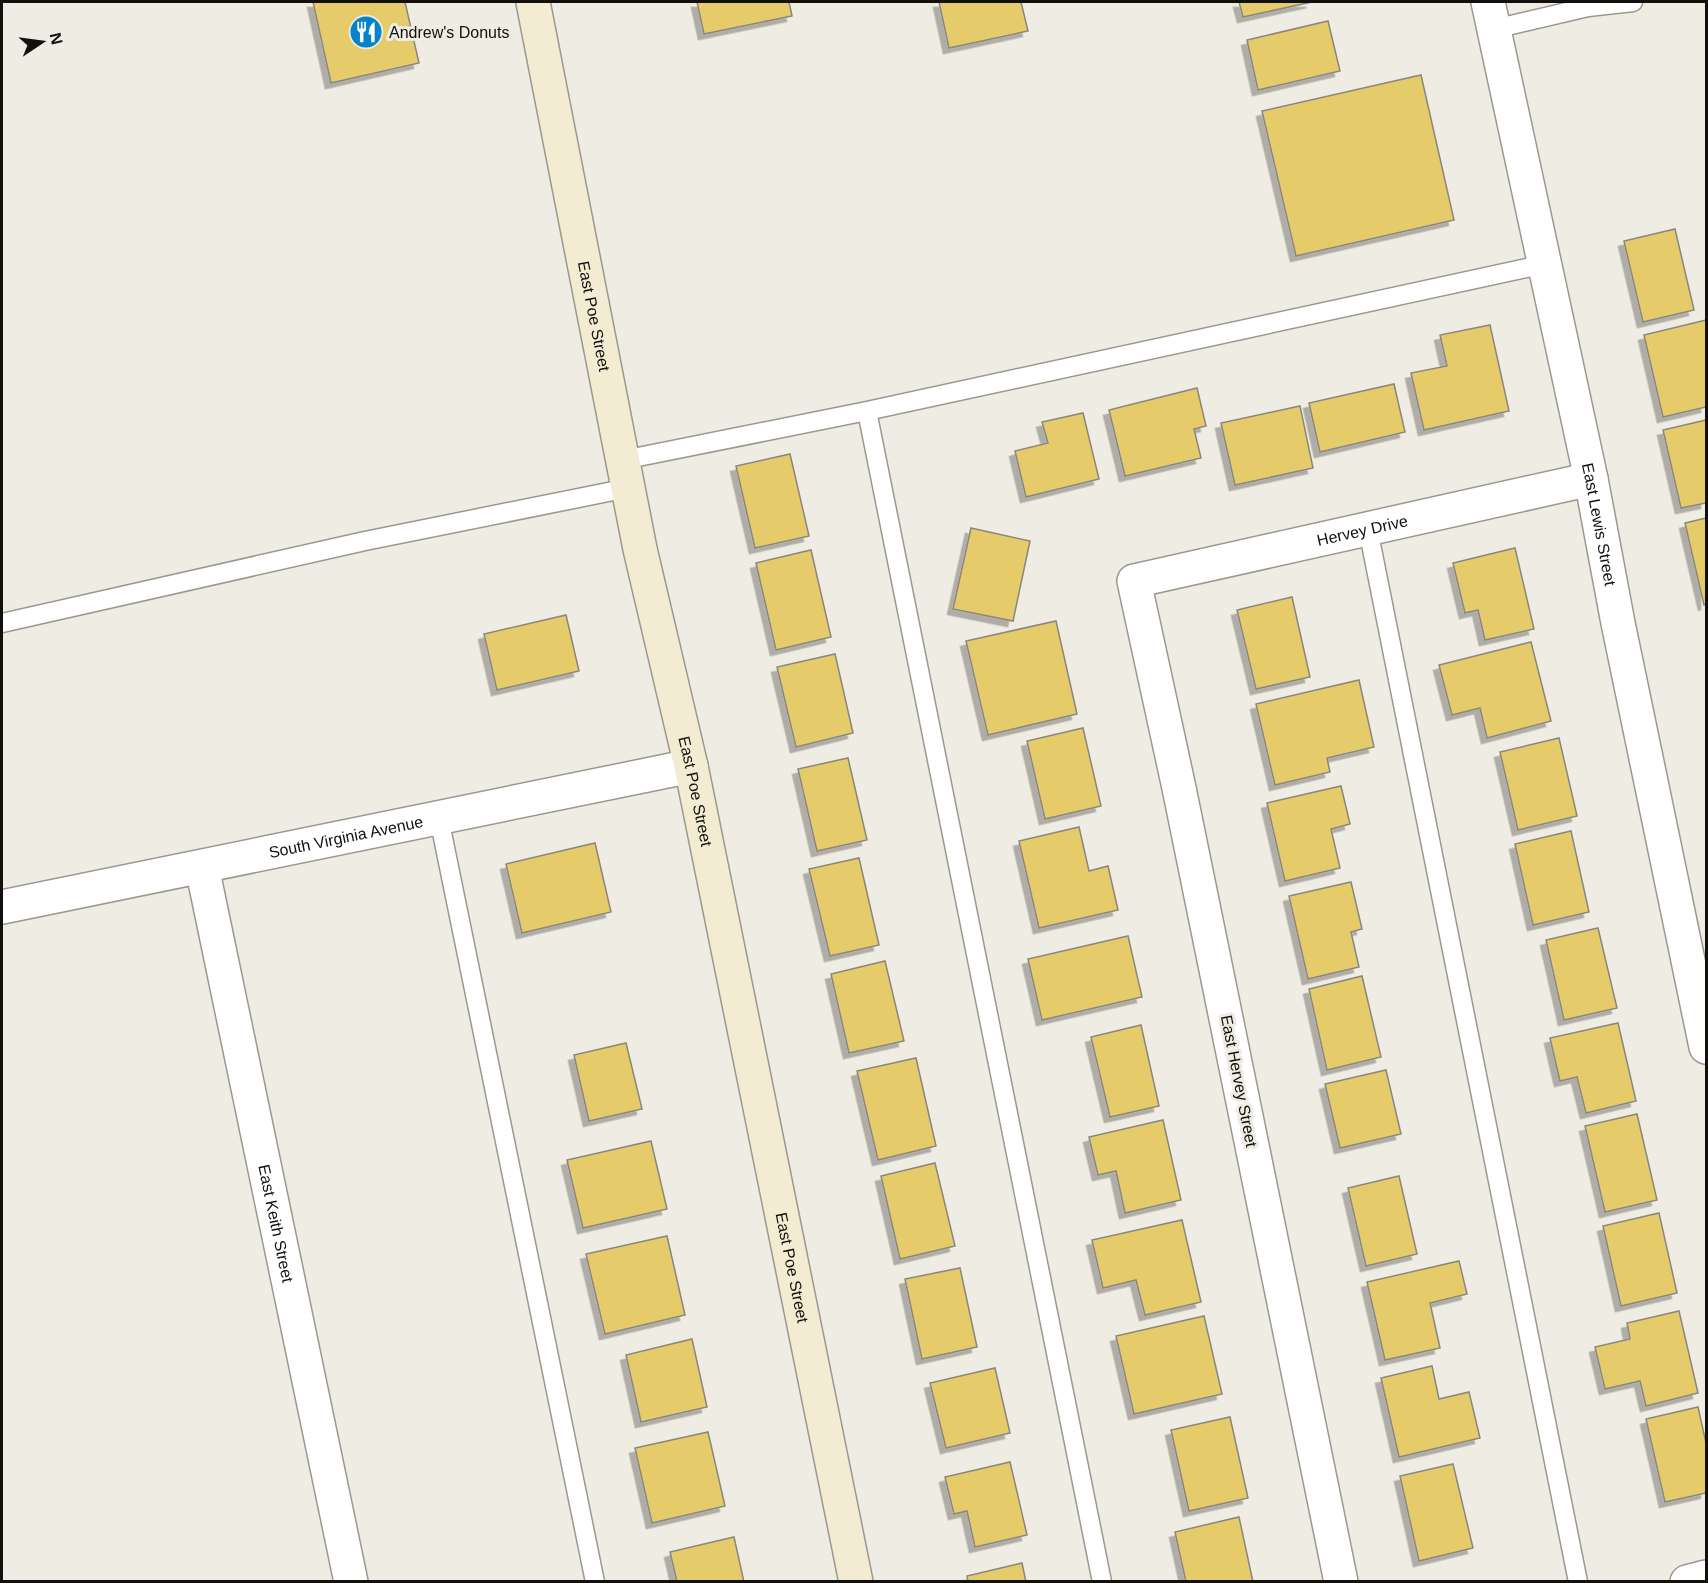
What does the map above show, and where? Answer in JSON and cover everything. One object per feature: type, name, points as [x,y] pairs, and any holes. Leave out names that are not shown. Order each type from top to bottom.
[{"type":"street","name":"East Poe Street","points":[[533,2],[640,549],[691,766],[856,1581]]},
{"type":"street","name":"East Lewis Street","points":[[1491,15],[1591,479],[1618,623],[1707,1047]]},
{"type":"street","name":"Hervey Drive","points":[[1134,581],[1591,479]]},
{"type":"street","name":"East Hervey Street","points":[[1134,581],[1179,788],[1341,1581]]},
{"type":"street","name":"South Virginia Avenue","points":[[2,907],[691,766]]},
{"type":"street","name":"East Keith Street","points":[[202,867],[351,1581]]},
{"type":"street","points":[[1687,1581],[1707,1577]]},
{"type":"lane","points":[[1491,15],[1633,2]]},
{"type":"lane","points":[[2,623],[365,542],[867,411],[1545,264]]},
{"type":"lane","points":[[867,411],[1102,1581]]},
{"type":"lane","points":[[1368,529],[1578,1581]]},
{"type":"lane","points":[[439,818],[595,1581]]},
{"type":"building","name":"Andrew's Donuts","points":[[313,2],[405,2],[419,63],[331,83]]},
{"type":"building","points":[[697,2],[789,2],[792,16],[704,34]]},
{"type":"building","points":[[939,2],[1021,2],[1028,31],[949,48]]},
{"type":"building","points":[[1239,2],[1312,2],[1243,17]]},
{"type":"building","points":[[1328,21],[1340,71],[1258,90],[1247,40]]},
{"type":"building","points":[[1421,75],[1454,220],[1296,256],[1262,111]]},
{"type":"building","points":[[1675,229],[1694,310],[1643,322],[1624,241]]},
{"type":"building","points":[[1706,320],[1706,407],[1663,417],[1644,335]]},
{"type":"building","points":[[1490,325],[1509,411],[1424,430],[1411,373],[1447,366],[1440,335]]},
{"type":"building","points":[[1394,384],[1405,432],[1320,452],[1309,403]]},
{"type":"building","points":[[1197,388],[1206,426],[1194,429],[1201,458],[1125,476],[1109,410]]},
{"type":"building","points":[[1300,406],[1313,468],[1235,485],[1221,423]]},
{"type":"building","points":[[1083,413],[1099,479],[1026,497],[1015,451],[1048,443],[1042,422]]},
{"type":"building","points":[[1706,420],[1706,503],[1681,508],[1663,430]]},
{"type":"building","points":[[790,454],[809,536],[755,548],[736,466]]},
{"type":"building","points":[[1706,518],[1706,604],[1704,605],[1685,523]]},
{"type":"building","points":[[971,528],[1030,541],[1013,621],[953,609]]},
{"type":"building","points":[[1515,548],[1534,629],[1485,640],[1478,610],[1465,613],[1453,563]]},
{"type":"building","points":[[811,550],[831,637],[776,650],[756,563]]},
{"type":"building","points":[[1292,597],[1310,677],[1256,689],[1237,610]]},
{"type":"building","points":[[566,615],[579,671],[497,690],[484,634]]},
{"type":"building","points":[[1056,621],[1077,714],[988,735],[966,641]]},
{"type":"building","points":[[1531,642],[1551,721],[1487,738],[1480,708],[1452,715],[1439,665]]},
{"type":"building","points":[[835,654],[853,733],[796,747],[777,667]]},
{"type":"building","points":[[1359,680],[1374,747],[1327,758],[1330,772],[1275,785],[1256,704]]},
{"type":"building","points":[[1083,728],[1101,806],[1045,819],[1027,741]]},
{"type":"building","points":[[1559,738],[1577,816],[1518,830],[1500,752]]},
{"type":"building","points":[[848,758],[867,840],[817,851],[798,769]]},
{"type":"building","points":[[1341,786],[1350,824],[1331,829],[1340,868],[1285,881],[1267,803]]},
{"type":"building","points":[[1079,827],[1089,871],[1108,866],[1118,910],[1039,928],[1019,841]]},
{"type":"building","points":[[1571,831],[1589,912],[1533,925],[1515,844]]},
{"type":"building","points":[[595,843],[611,912],[522,933],[506,864]]},
{"type":"building","points":[[859,858],[879,945],[830,956],[809,869]]},
{"type":"building","points":[[1351,882],[1362,929],[1351,932],[1359,967],[1308,979],[1289,896]]},
{"type":"building","points":[[1598,928],[1617,1008],[1564,1020],[1546,940]]},
{"type":"building","points":[[1128,936],[1142,997],[1042,1020],[1028,959]]},
{"type":"building","points":[[885,961],[904,1041],[849,1053],[831,974]]},
{"type":"building","points":[[1362,976],[1381,1057],[1327,1070],[1309,989]]},
{"type":"building","points":[[1618,1023],[1636,1101],[1586,1113],[1577,1077],[1560,1081],[1550,1038]]},
{"type":"building","points":[[1141,1025],[1159,1106],[1110,1117],[1091,1037]]},
{"type":"building","points":[[626,1043],[642,1109],[589,1121],[574,1055]]},
{"type":"building","points":[[916,1058],[936,1146],[878,1160],[857,1071]]},
{"type":"building","points":[[1386,1070],[1401,1134],[1340,1148],[1325,1084]]},
{"type":"building","points":[[1637,1114],[1657,1200],[1605,1212],[1585,1126]]},
{"type":"building","points":[[1163,1120],[1181,1200],[1125,1213],[1116,1171],[1098,1175],[1089,1137]]},
{"type":"building","points":[[651,1141],[667,1209],[583,1228],[567,1160]]},
{"type":"building","points":[[935,1163],[955,1246],[900,1259],[881,1176]]},
{"type":"building","points":[[1399,1176],[1417,1254],[1366,1266],[1348,1188]]},
{"type":"building","points":[[1659,1213],[1677,1293],[1621,1306],[1603,1226]]},
{"type":"building","points":[[1182,1220],[1201,1302],[1145,1315],[1136,1280],[1103,1288],[1092,1240]]},
{"type":"building","points":[[667,1236],[685,1315],[605,1334],[586,1254]]},
{"type":"building","points":[[1459,1261],[1467,1294],[1430,1303],[1440,1348],[1385,1360],[1367,1282]]},
{"type":"building","points":[[960,1268],[977,1347],[922,1359],[905,1279]]},
{"type":"building","points":[[1679,1311],[1698,1393],[1646,1406],[1640,1381],[1605,1389],[1595,1347],[1630,1339],[1627,1323]]},
{"type":"building","points":[[1204,1316],[1222,1394],[1134,1414],[1116,1336]]},
{"type":"building","points":[[692,1339],[707,1407],[641,1422],[626,1355]]},
{"type":"building","points":[[1432,1366],[1439,1399],[1469,1392],[1480,1438],[1399,1457],[1381,1378]]},
{"type":"building","points":[[995,1368],[1010,1433],[946,1448],[930,1383]]},
{"type":"building","points":[[1698,1407],[1706,1443],[1706,1493],[1665,1502],[1646,1419]]},
{"type":"building","points":[[1230,1417],[1248,1498],[1189,1511],[1171,1430]]},
{"type":"building","points":[[708,1432],[725,1506],[652,1523],[635,1448]]},
{"type":"building","points":[[1010,1462],[1027,1535],[975,1547],[967,1511],[954,1514],[945,1477]]},
{"type":"building","points":[[1453,1464],[1473,1548],[1419,1561],[1400,1476]]},
{"type":"building","points":[[1239,1517],[1253,1582],[1186,1582],[1175,1532]]},
{"type":"building","points":[[734,1537],[744,1582],[677,1582],[670,1552]]},
{"type":"building","points":[[1022,1563],[1026,1582],[968,1582],[967,1576]]},
{"type":"place","name":"Andrew's Donuts","points":[[366,32]]}]
